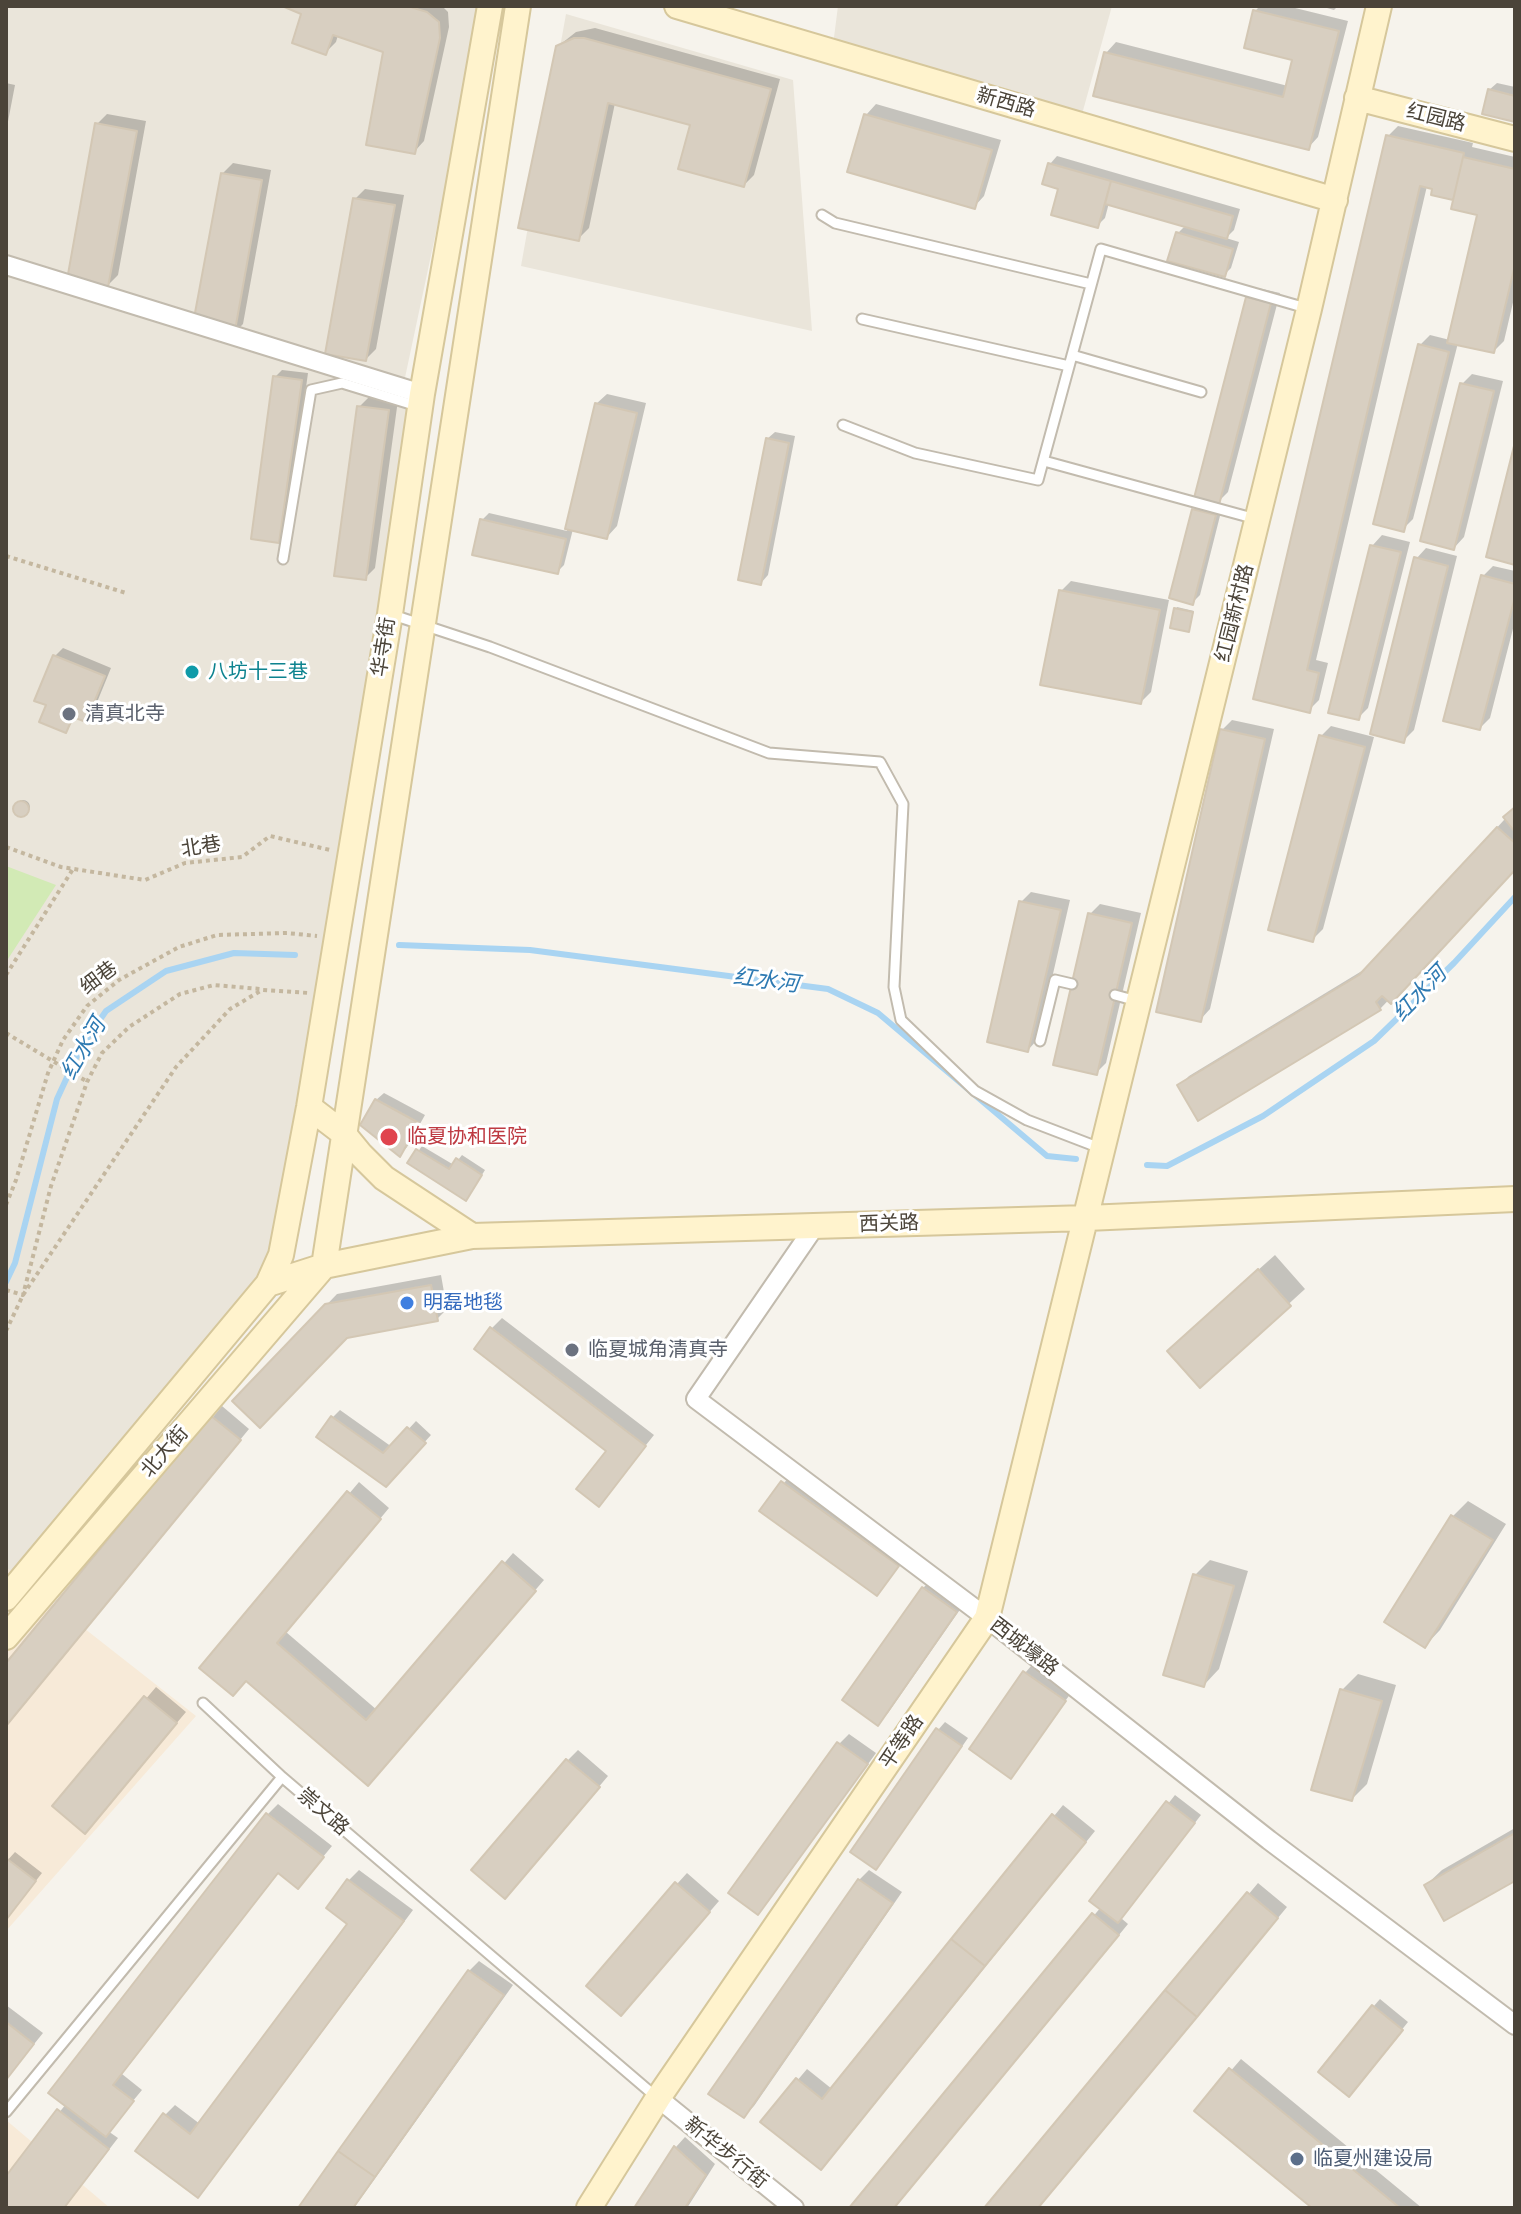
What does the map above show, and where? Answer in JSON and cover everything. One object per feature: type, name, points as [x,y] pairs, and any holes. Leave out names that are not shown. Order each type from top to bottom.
[{"type":"main road","name":"华寺街","points":[[268,1284],[281,1255],[309,1107],[390,614],[421,400],[490,6]]},
{"type":"main road","name":"华寺街","points":[[324,1266],[518,6]]},
{"type":"main road","name":"新西路","points":[[677,6],[1335,200]]},
{"type":"main road","name":"红园新村路","points":[[1087,1218],[1309,309],[1379,6]]},
{"type":"main road","name":"红园路","points":[[1357,98],[1515,139]]},
{"type":"main road","points":[[309,1107],[343,1133],[384,1178],[472,1236]]},
{"type":"main road","name":"西关路","points":[[268,1284],[324,1266],[472,1236],[1087,1218],[1515,1199]]},
{"type":"main road","name":"平等路","points":[[589,2208],[658,2098],[987,1618],[1087,1218]]},
{"type":"main road","name":"北大街","points":[[6,1637],[324,1266]]},
{"type":"main road","name":"北大街","points":[[6,1598],[268,1284]]},
{"type":"street","points":[[6,265],[421,400]]},
{"type":"street","name":"西城壕路","points":[[815,1226],[696,1399],[987,1618],[1269,1840],[1515,2025]]},
{"type":"street","name":"新华步行街","points":[[658,2098],[794,2208]]},
{"type":"lane","points":[[822,215],[835,223],[1091,284]]},
{"type":"lane","points":[[843,425],[915,453],[1038,480],[1101,249],[1309,309]]},
{"type":"lane","points":[[862,319],[1069,366]]},
{"type":"lane","points":[[1072,355],[1201,392]]},
{"type":"lane","points":[[283,559],[311,390],[342,383],[421,400]]},
{"type":"lane","points":[[1044,461],[1257,520]]},
{"type":"lane","points":[[390,614],[490,647],[769,753],[880,762],[903,804],[894,987],[901,1020],[975,1091],[1027,1120],[1104,1150]]},
{"type":"lane","points":[[1040,1041],[1055,980],[1072,984]]},
{"type":"lane","points":[[1115,995],[1140,1001]]},
{"type":"lane","points":[[203,1703],[282,1777]]},
{"type":"lane","name":"崇文路","points":[[6,2112],[282,1777],[658,2098]]},
{"type":"path","points":[[6,556],[126,593]]},
{"type":"path","name":"北巷","points":[[6,847],[73,869],[145,880],[185,863],[242,857],[270,836],[350,855]]},
{"type":"path","points":[[6,975],[73,869]]},
{"type":"path","name":"细巷","points":[[6,1205],[63,1040],[87,1006],[119,980],[179,947],[217,935],[287,933],[336,938]]},
{"type":"path","points":[[23,1295],[51,1186],[87,1082],[102,1053],[129,1027],[180,994],[214,985],[328,995]]},
{"type":"path","points":[[6,1331],[23,1295],[176,1067],[230,1009],[262,990]]},
{"type":"path","points":[[6,1033],[87,1082]]},
{"type":"path","points":[[6,1290],[23,1295]]},
{"type":"shaded area","name":"八坊十三巷","points":[[6,6],[484,6],[403,387],[422,394],[281,1255],[6,1598]]},
{"type":"shaded area","points":[[838,6],[1112,6],[1079,125],[832,53]]},
{"type":"shaded area","points":[[566,14],[793,80],[812,331],[521,266]]},
{"type":"shaded area","points":[[6,1567],[196,1716],[6,1931]]},
{"type":"shaded area","points":[[6,2120],[110,2208],[6,2208]]},
{"type":"green space","points":[[6,866],[56,885],[6,962]]},
{"type":"building","points":[[282,6],[407,6],[427,12],[439,22],[440,38],[415,154],[366,145],[383,52],[333,35],[326,55],[292,43],[301,14]]},
{"type":"building","points":[[1253,10],[1339,31],[1309,150],[1093,96],[1104,52],[1283,97],[1292,60],[1244,48]]},
{"type":"building","points":[[574,38],[584,38],[771,89],[744,187],[678,169],[690,125],[608,103],[579,241],[518,228],[556,46]]},
{"type":"building","points":[[1488,89],[1515,96],[1515,122],[1482,114]]},
{"type":"building","points":[[864,114],[992,150],[975,209],[847,172]]},
{"type":"building","points":[[95,123],[137,131],[108,287],[67,280]]},
{"type":"building","points":[[1386,135],[1464,153],[1453,200],[1431,195],[1432,189],[1420,186],[1307,670],[1319,673],[1310,713],[1253,699]]},
{"type":"building","points":[[1463,157],[1515,169],[1515,265],[1494,353],[1447,343],[1477,215],[1451,209]]},
{"type":"building","points":[[1048,163],[1111,181],[1098,228],[1051,215],[1058,189],[1042,184]]},
{"type":"building","points":[[221,173],[262,180],[234,336],[192,329]]},
{"type":"building","points":[[1111,181],[1233,216],[1227,239],[1105,204]]},
{"type":"building","points":[[353,198],[395,205],[366,361],[325,354]]},
{"type":"building","points":[[1176,232],[1233,249],[1225,277],[1167,261]]},
{"type":"building","points":[[1246,297],[1271,303],[1219,505],[1194,498]]},
{"type":"building","points":[[1418,344],[1449,352],[1404,532],[1373,524]]},
{"type":"building","points":[[273,376],[302,380],[279,543],[251,539]]},
{"type":"building","points":[[1460,383],[1494,391],[1454,550],[1420,541]]},
{"type":"building","points":[[595,403],[637,413],[607,539],[565,529]]},
{"type":"building","points":[[357,406],[389,410],[366,580],[334,576]]},
{"type":"building","points":[[766,438],[789,443],[761,585],[738,580]]},
{"type":"building","points":[[1515,442],[1515,565],[1486,557]]},
{"type":"building","points":[[1192,509],[1216,515],[1193,605],[1169,598]]},
{"type":"building","points":[[480,519],[566,539],[558,574],[472,555]]},
{"type":"building","points":[[1370,545],[1401,552],[1359,720],[1328,713]]},
{"type":"building","points":[[1414,557],[1448,566],[1404,743],[1370,734]]},
{"type":"building","points":[[1481,575],[1515,584],[1515,597],[1480,730],[1443,721]]},
{"type":"building","points":[[1059,590],[1160,610],[1141,704],[1040,685]]},
{"type":"building","points":[[1174,608],[1193,612],[1189,632],[1170,628]]},
{"type":"building","points":[[53,655],[105,676],[86,722],[73,717],[66,733],[39,722],[46,705],[34,701]]},
{"type":"building","points":[[1220,729],[1265,739],[1201,1022],[1156,1012]]},
{"type":"building","points":[[1319,735],[1365,747],[1313,942],[1268,930]]},
{"type":"building","points":[[18,801],[24,801],[29,809],[27,815],[18,817],[13,812],[13,806]]},
{"type":"building","points":[[1515,807],[1515,832],[1503,817]]},
{"type":"building","points":[[1497,827],[1515,843],[1515,870],[1391,1004],[1382,996],[1376,1002],[1381,1010],[1198,1121],[1177,1085],[1359,975]]},
{"type":"building","points":[[1019,901],[1061,910],[1028,1052],[987,1042]]},
{"type":"building","points":[[1088,913],[1132,923],[1097,1075],[1053,1065]]},
{"type":"building","points":[[375,1099],[419,1123],[400,1157],[360,1125]]},
{"type":"building","points":[[416,1149],[449,1169],[456,1158],[482,1175],[466,1201],[407,1163]]},
{"type":"building","points":[[1258,1269],[1291,1306],[1200,1388],[1167,1351]]},
{"type":"building","points":[[431,1285],[438,1321],[347,1338],[260,1428],[232,1401],[325,1304]]},
{"type":"building","points":[[490,1327],[646,1446],[599,1507],[576,1489],[606,1451],[474,1349]]},
{"type":"building","points":[[210,1415],[241,1440],[6,1726],[6,1663]]},
{"type":"building","points":[[331,1416],[383,1453],[407,1427],[426,1443],[386,1487],[316,1437]]},
{"type":"building","points":[[781,1481],[899,1566],[877,1596],[759,1511]]},
{"type":"building","points":[[347,1491],[381,1519],[277,1643],[366,1720],[502,1561],[536,1591],[368,1786],[246,1681],[233,1696],[199,1668]]},
{"type":"building","points":[[1451,1515],[1493,1540],[1425,1648],[1384,1622]]},
{"type":"building","points":[[1193,1574],[1234,1586],[1204,1687],[1163,1675]]},
{"type":"building","points":[[922,1587],[957,1612],[878,1726],[842,1700]]},
{"type":"building","points":[[1023,1671],[1066,1701],[1011,1779],[969,1749]]},
{"type":"building","points":[[1340,1689],[1382,1701],[1352,1801],[1311,1790]]},
{"type":"building","points":[[144,1696],[177,1723],[85,1834],[52,1806]]},
{"type":"building","points":[[936,1728],[962,1746],[876,1870],[850,1852]]},
{"type":"building","points":[[837,1742],[868,1764],[758,1915],[728,1893]]},
{"type":"building","points":[[566,1759],[600,1787],[505,1899],[471,1870]]},
{"type":"building","points":[[1166,1801],[1195,1823],[1118,1923],[1089,1901]]},
{"type":"building","points":[[266,1813],[324,1857],[298,1889],[278,1873],[113,2085],[134,2101],[106,2137],[48,2093]]},
{"type":"building","points":[[1052,1814],[1086,1842],[985,1966],[951,1939]]},
{"type":"building","points":[[1515,1833],[1515,1881],[1444,1921],[1424,1885]]},
{"type":"building","points":[[6,1858],[36,1881],[6,1920]]},
{"type":"building","points":[[347,1879],[404,1921],[198,2198],[135,2151],[163,2113],[190,2134],[347,1924],[326,1908]]},
{"type":"building","points":[[858,1879],[893,1903],[744,2118],[708,2094]]},
{"type":"building","points":[[675,1882],[710,1912],[621,2016],[586,1986]]},
{"type":"building","points":[[1247,1892],[1278,1918],[1197,2017],[1165,1990]]},
{"type":"building","points":[[1092,1913],[1119,1935],[894,2208],[849,2208]]},
{"type":"building","points":[[951,1939],[985,1966],[821,2170],[760,2122],[796,2078],[822,2099]]},
{"type":"building","points":[[468,1970],[504,1995],[375,2177],[338,2151]]},
{"type":"building","points":[[1165,1990],[1197,2017],[1038,2208],[984,2208]]},
{"type":"building","points":[[1372,2005],[1403,2030],[1349,2097],[1318,2072]]},
{"type":"building","points":[[6,2022],[34,2044],[6,2080]]},
{"type":"building","name":"临夏州建设局","points":[[1229,2068],[1400,2208],[1312,2208],[1194,2111]]},
{"type":"building","points":[[57,2109],[109,2149],[64,2208],[6,2208],[6,2176]]},
{"type":"building","points":[[674,2146],[706,2175],[685,2208],[634,2208]]},
{"type":"building","points":[[338,2151],[375,2177],[353,2208],[298,2208]]},
{"type":"waterway","name":"红水河","points":[[1147,1165],[1167,1166],[1263,1116],[1374,1041],[1454,963],[1515,897]]},
{"type":"waterway","name":"红水河","points":[[399,945],[530,950],[828,989],[878,1013],[1047,1156],[1076,1159]]},
{"type":"waterway","name":"红水河","points":[[6,1282],[15,1263],[57,1099],[81,1047],[106,1011],[166,971],[234,953],[295,955]]},
{"type":"place","name":"八坊十三巷","points":[[192,672]]},
{"type":"place","name":"清真北寺","points":[[69,714]]},
{"type":"place","name":"临夏协和医院","points":[[389,1137]]},
{"type":"place","name":"明磊地毯","points":[[407,1303]]},
{"type":"place","name":"临夏城角清真寺","points":[[572,1350]]},
{"type":"place","name":"临夏州建设局","points":[[1297,2159]]}]
